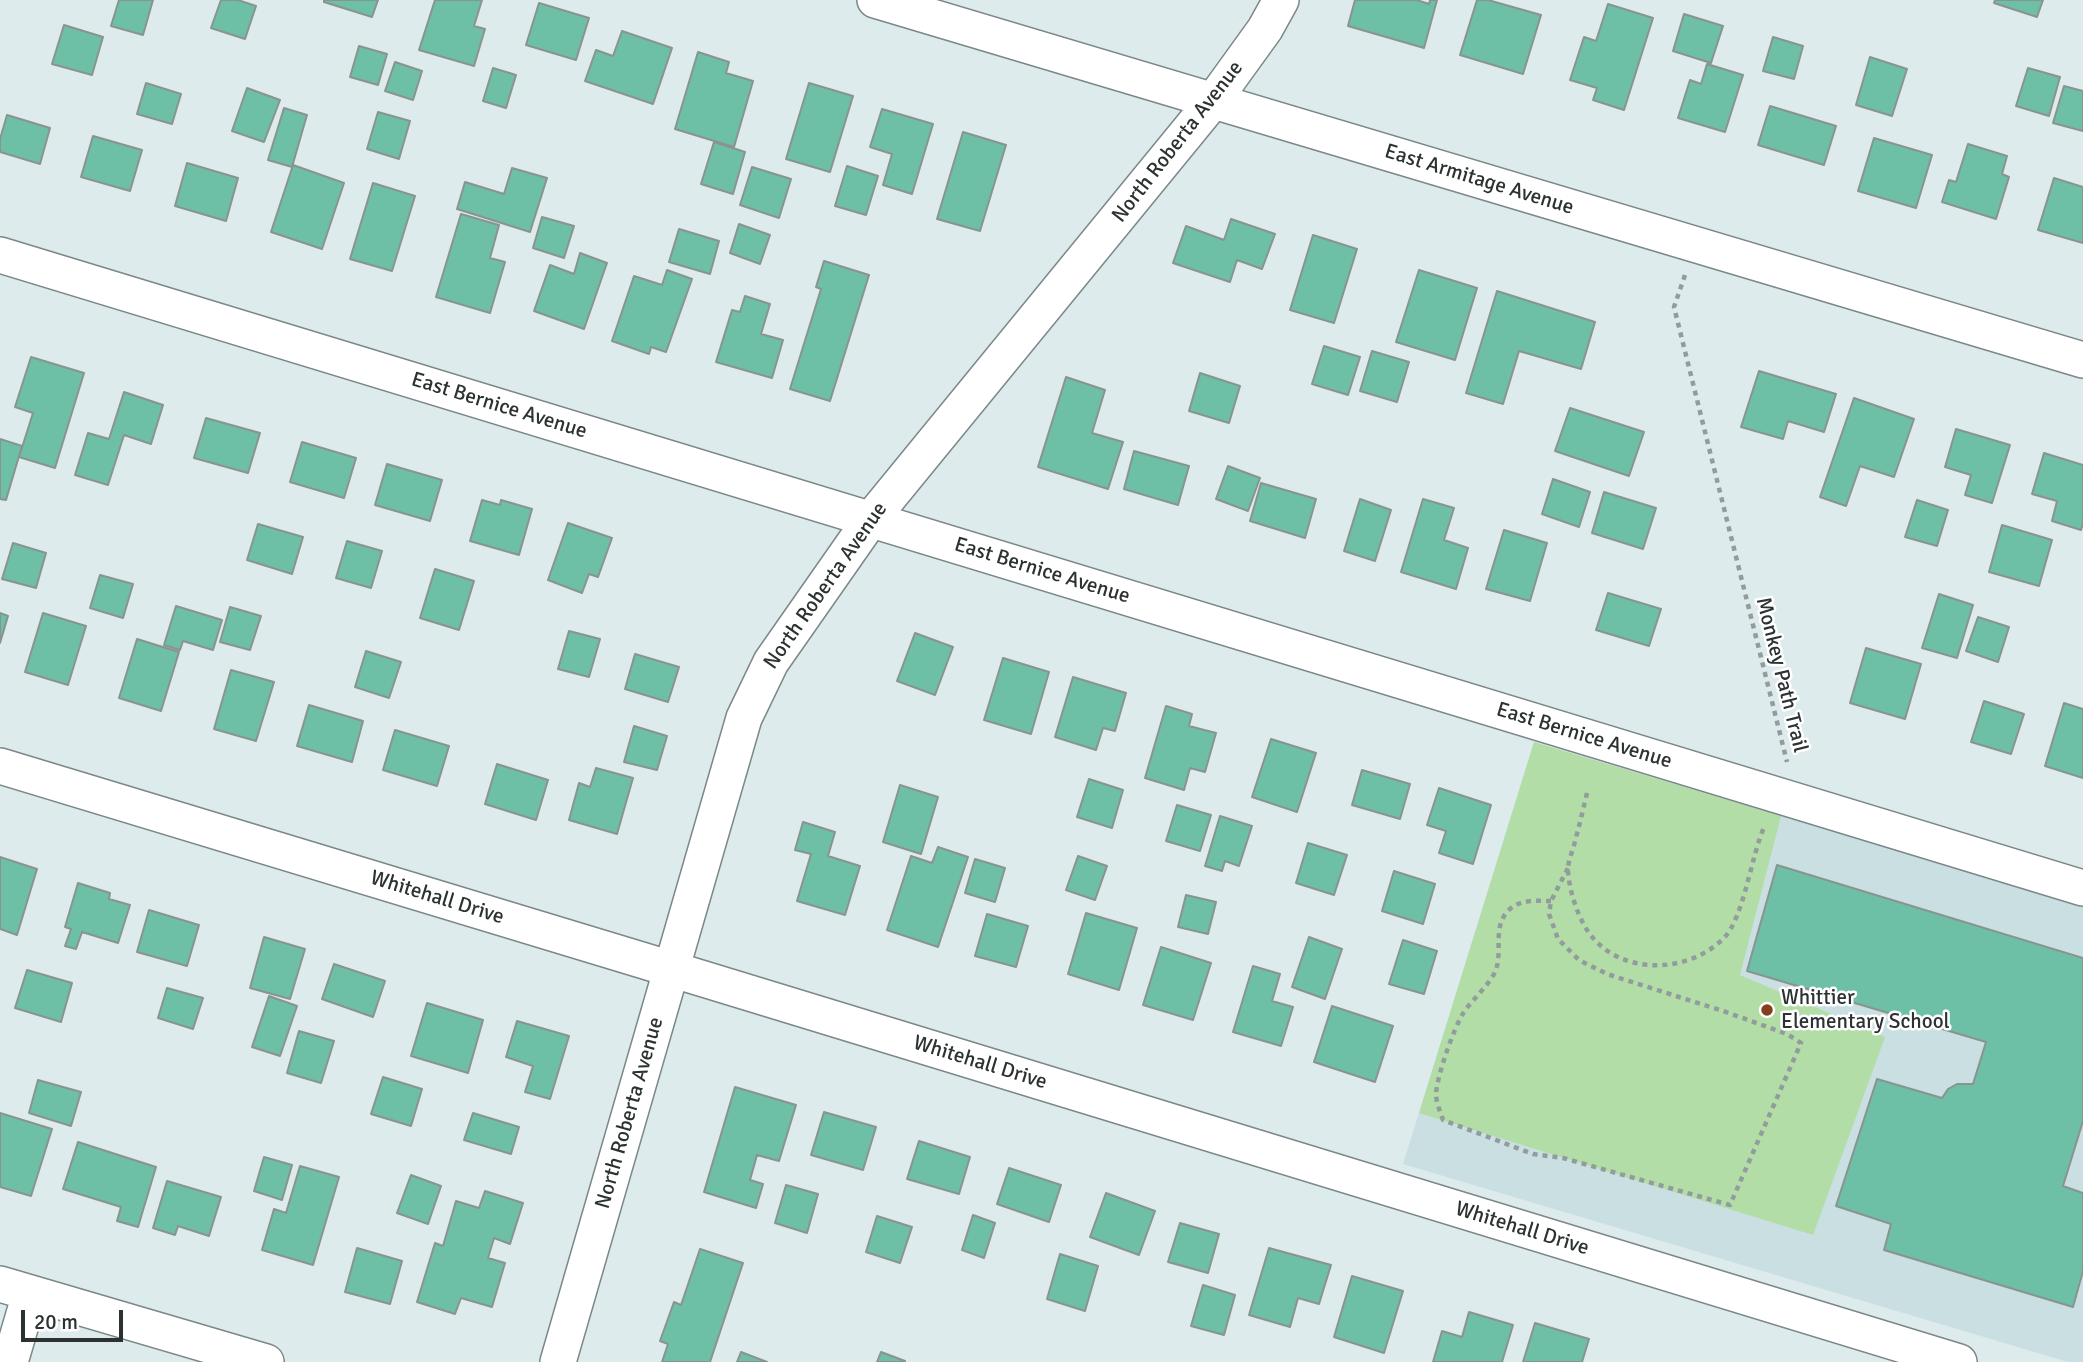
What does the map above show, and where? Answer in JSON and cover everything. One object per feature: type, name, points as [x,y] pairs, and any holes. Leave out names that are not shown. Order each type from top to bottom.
[{"type":"street","name":"East Armitage Avenue","points":[[875,0],[2083,360]]},
{"type":"street","name":"North Roberta Avenue","points":[[558,1362],[744,718],[771,662],[871,519],[1213,101],[1265,29],[1281,0]]},
{"type":"street","name":"East Bernice Avenue","points":[[0,255],[2083,888]]},
{"type":"street","name":"Whitehall Drive","points":[[0,766],[1959,1362]]},
{"type":"street","points":[[10,1362],[15,1289],[266,1362]]},
{"type":"path","name":"Monkey Path Trail","points":[[1587,793],[1568,868],[1576,908],[1593,939],[1618,958],[1639,964],[1666,965],[1699,958],[1724,939],[1735,923],[1758,841],[1779,795],[1788,766],[1674,307],[1695,244]]},
{"type":"path","points":[[1551,901],[1520,902],[1509,909],[1501,920],[1497,942],[1500,958],[1493,975],[1462,1015],[1438,1078],[1436,1096],[1443,1120],[1533,1154],[1563,1158],[1730,1205],[1801,1043],[1787,1034],[1607,974],[1579,960],[1558,940],[1549,914],[1551,901],[1568,868]]},
{"type":"shaded area","name":"Whittier Elementary School","points":[[1534,742],[2083,906],[2083,1362],[2068,1362],[1403,1164]]},
{"type":"green space","points":[[1534,742],[1781,816],[1740,975],[1885,1037],[1813,1235],[1419,1113]]},
{"type":"building","points":[[119,0],[153,0],[143,35],[111,26]]},
{"type":"building","points":[[221,0],[238,0],[256,6],[245,39],[211,28]]},
{"type":"building","points":[[324,0],[378,0],[372,17]]},
{"type":"building","points":[[435,0],[482,0],[474,26],[485,29],[474,66],[419,50]]},
{"type":"building","points":[[1355,0],[1417,0],[1429,4],[1430,0],[1437,0],[1424,48],[1348,26]]},
{"type":"building","points":[[1477,0],[1488,0],[1541,15],[1523,74],[1460,55]]},
{"type":"building","points":[[1995,0],[2043,0],[2037,17],[1994,3]]},
{"type":"building","points":[[539,3],[589,18],[576,60],[526,45]]},
{"type":"building","points":[[1608,4],[1653,18],[1624,110],[1593,100],[1597,88],[1570,80],[1584,37],[1596,41]]},
{"type":"building","points":[[1684,14],[1723,26],[1711,63],[1673,51]]},
{"type":"building","points":[[64,25],[103,37],[92,75],[52,64]]},
{"type":"building","points":[[622,31],[672,48],[653,104],[585,81],[596,50],[613,56]]},
{"type":"building","points":[[1773,37],[1803,46],[1794,79],[1763,71]]},
{"type":"building","points":[[359,46],[387,54],[378,85],[350,77]]},
{"type":"building","points":[[698,52],[729,62],[726,73],[753,81],[734,147],[675,129]]},
{"type":"building","points":[[1870,57],[1907,69],[1892,116],[1856,105]]},
{"type":"building","points":[[395,62],[422,71],[413,100],[385,91]]},
{"type":"building","points":[[1707,64],[1743,75],[1725,132],[1678,118],[1690,80],[1701,84]]},
{"type":"building","points":[[493,68],[516,75],[506,108],[483,101]]},
{"type":"building","points":[[2028,68],[2060,77],[2049,116],[2016,106]]},
{"type":"building","points":[[146,83],[181,94],[172,124],[137,114]]},
{"type":"building","points":[[809,83],[853,96],[830,172],[786,159]]},
{"type":"building","points":[[2064,86],[2083,91],[2083,131],[2053,123]]},
{"type":"building","points":[[247,88],[280,100],[264,142],[232,131]]},
{"type":"building","points":[[1770,106],[1836,126],[1824,165],[1758,145]]},
{"type":"building","points":[[284,108],[307,115],[292,167],[268,160]]},
{"type":"building","points":[[882,109],[933,124],[912,194],[883,185],[892,154],[870,147]]},
{"type":"building","points":[[378,112],[410,121],[399,159],[367,149]]},
{"type":"building","points":[[7,115],[50,128],[40,164],[0,152],[0,139]]},
{"type":"building","points":[[963,132],[1006,145],[980,231],[937,219]]},
{"type":"building","points":[[93,136],[142,150],[130,191],[81,177]]},
{"type":"building","points":[[1874,138],[1932,155],[1916,208],[1858,191]]},
{"type":"building","points":[[714,142],[745,152],[733,194],[701,184]]},
{"type":"building","points":[[1968,144],[2007,156],[2002,174],[2009,177],[1996,219],[1942,202],[1949,180],[1956,182]]},
{"type":"building","points":[[187,163],[238,178],[226,221],[175,206]]},
{"type":"building","points":[[293,165],[344,183],[322,249],[271,232]]},
{"type":"building","points":[[847,166],[878,176],[866,215],[835,206]]},
{"type":"building","points":[[752,167],[791,179],[779,218],[740,205]]},
{"type":"building","points":[[512,168],[547,178],[530,232],[457,209],[465,182],[504,194]]},
{"type":"building","points":[[2054,178],[2083,187],[2083,243],[2038,230]]},
{"type":"building","points":[[373,183],[415,196],[392,271],[350,259]]},
{"type":"building","points":[[461,214],[499,225],[490,258],[505,262],[490,313],[436,297]]},
{"type":"building","points":[[542,217],[574,226],[564,258],[533,248]]},
{"type":"building","points":[[1231,219],[1275,234],[1262,269],[1237,260],[1230,282],[1173,263],[1186,226],[1224,240]]},
{"type":"building","points":[[739,224],[770,235],[760,264],[730,253]]},
{"type":"building","points":[[679,229],[719,241],[710,274],[669,262]]},
{"type":"building","points":[[1313,235],[1357,249],[1334,323],[1290,310]]},
{"type":"building","points":[[580,253],[607,263],[584,329],[534,311],[550,265],[574,274]]},
{"type":"building","points":[[824,261],[869,275],[830,401],[790,389],[821,289],[816,287]]},
{"type":"building","points":[[667,270],[692,279],[666,352],[651,347],[649,354],[612,341],[634,276],[662,285]]},
{"type":"building","points":[[1419,270],[1477,288],[1455,360],[1396,342]]},
{"type":"building","points":[[1497,291],[1595,322],[1581,369],[1519,351],[1503,404],[1466,393]]},
{"type":"building","points":[[745,296],[770,304],[761,334],[783,340],[772,378],[716,362],[732,310],[740,312]]},
{"type":"building","points":[[1324,346],[1360,357],[1348,395],[1312,384]]},
{"type":"building","points":[[1372,351],[1409,362],[1397,402],[1360,391]]},
{"type":"building","points":[[31,357],[84,373],[55,468],[19,457],[33,413],[15,407]]},
{"type":"building","points":[[1759,371],[1836,394],[1824,432],[1788,421],[1783,439],[1741,427]]},
{"type":"building","points":[[1200,373],[1240,386],[1229,423],[1189,411]]},
{"type":"building","points":[[1066,377],[1105,390],[1092,433],[1123,442],[1108,489],[1038,467]]},
{"type":"building","points":[[124,392],[163,405],[151,444],[124,435],[108,485],[75,475],[88,433],[109,439]]},
{"type":"building","points":[[1854,398],[1914,419],[1894,477],[1860,466],[1846,506],[1820,497]]},
{"type":"building","points":[[1570,408],[1644,432],[1629,476],[1555,451]]},
{"type":"building","points":[[206,418],[260,433],[248,473],[194,458]]},
{"type":"building","points":[[1956,429],[2010,445],[1992,503],[1965,495],[1971,475],[1945,467]]},
{"type":"building","points":[[0,439],[22,446],[6,500],[0,499]]},
{"type":"building","points":[[302,442],[356,458],[344,498],[290,482]]},
{"type":"building","points":[[1134,451],[1189,466],[1178,505],[1124,489]]},
{"type":"building","points":[[2044,453],[2083,465],[2081,530],[2052,521],[2057,501],[2032,494]]},
{"type":"building","points":[[387,464],[442,480],[430,521],[375,505]]},
{"type":"building","points":[[1228,466],[1260,478],[1248,511],[1216,499]]},
{"type":"building","points":[[1553,479],[1590,492],[1579,527],[1542,514]]},
{"type":"building","points":[[1261,483],[1316,499],[1305,538],[1250,521]]},
{"type":"building","points":[[1604,492],[1656,508],[1643,549],[1592,533]]},
{"type":"building","points":[[1360,499],[1391,510],[1375,561],[1344,551]]},
{"type":"building","points":[[1423,499],[1454,508],[1444,540],[1468,548],[1456,589],[1401,572]]},
{"type":"building","points":[[482,500],[500,505],[501,500],[532,509],[519,555],[470,541]]},
{"type":"building","points":[[1917,500],[1948,510],[1937,546],[1905,537]]},
{"type":"building","points":[[568,523],[612,538],[598,577],[589,574],[582,593],[548,580]]},
{"type":"building","points":[[258,524],[303,537],[292,574],[247,560]]},
{"type":"building","points":[[2002,525],[2052,540],[2039,586],[1989,572]]},
{"type":"building","points":[[1504,530],[1547,543],[1530,601],[1486,589]]},
{"type":"building","points":[[347,541],[382,551],[371,588],[336,578]]},
{"type":"building","points":[[13,543],[46,553],[36,588],[2,579]]},
{"type":"building","points":[[435,569],[474,581],[459,630],[420,618]]},
{"type":"building","points":[[100,575],[133,584],[123,618],[90,608]]},
{"type":"building","points":[[1608,593],[1661,609],[1649,646],[1596,630]]},
{"type":"building","points":[[1939,594],[1973,605],[1957,658],[1922,648]]},
{"type":"building","points":[[176,606],[222,620],[213,650],[183,641],[180,650],[164,645]]},
{"type":"building","points":[[230,607],[261,616],[250,650],[220,642]]},
{"type":"building","points":[[0,613],[8,616],[0,643]]},
{"type":"building","points":[[43,613],[86,626],[68,685],[25,672]]},
{"type":"building","points":[[1978,617],[2009,627],[1998,662],[1966,651]]},
{"type":"building","points":[[569,631],[600,639],[589,677],[558,669]]},
{"type":"building","points":[[915,633],[953,647],[935,695],[897,681]]},
{"type":"building","points":[[137,639],[179,652],[161,711],[119,698]]},
{"type":"building","points":[[1866,648],[1921,664],[1905,719],[1850,703]]},
{"type":"building","points":[[366,651],[401,662],[389,698],[355,687]]},
{"type":"building","points":[[635,654],[679,667],[668,702],[625,689]]},
{"type":"building","points":[[1003,658],[1049,672],[1031,734],[984,720]]},
{"type":"building","points":[[231,670],[274,682],[256,741],[214,729]]},
{"type":"building","points":[[1073,677],[1126,693],[1115,731],[1103,728],[1096,750],[1055,737]]},
{"type":"building","points":[[1984,701],[2024,714],[2011,754],[1971,742]]},
{"type":"building","points":[[2064,703],[2083,709],[2083,778],[2045,766]]},
{"type":"building","points":[[309,705],[363,721],[352,762],[297,746]]},
{"type":"building","points":[[1166,706],[1192,714],[1189,726],[1216,733],[1205,772],[1190,768],[1184,790],[1145,778]]},
{"type":"building","points":[[634,726],[667,736],[657,770],[624,762]]},
{"type":"building","points":[[395,730],[449,746],[437,786],[383,770]]},
{"type":"building","points":[[1271,739],[1316,753],[1297,812],[1252,797]]},
{"type":"building","points":[[497,764],[548,780],[536,820],[485,804]]},
{"type":"building","points":[[596,768],[633,778],[617,834],[569,820],[579,783],[590,787]]},
{"type":"building","points":[[1362,770],[1410,784],[1400,819],[1352,805]]},
{"type":"building","points":[[1089,779],[1123,790],[1112,828],[1077,817]]},
{"type":"building","points":[[900,785],[938,797],[921,854],[883,842]]},
{"type":"building","points":[[1439,788],[1491,805],[1473,864],[1439,853],[1446,831],[1427,825]]},
{"type":"building","points":[[1177,805],[1211,815],[1200,851],[1166,841]]},
{"type":"building","points":[[1220,816],[1252,826],[1239,866],[1225,861],[1222,871],[1205,866]]},
{"type":"building","points":[[803,822],[835,832],[828,856],[860,866],[845,915],[797,901],[811,854],[795,850]]},
{"type":"building","points":[[1308,843],[1347,855],[1334,895],[1296,883]]},
{"type":"building","points":[[938,847],[968,857],[938,947],[887,930],[911,856],[932,863]]},
{"type":"building","points":[[1078,856],[1107,866],[1095,900],[1066,890]]},
{"type":"building","points":[[0,857],[37,869],[17,935],[0,929]]},
{"type":"building","points":[[975,859],[1005,868],[995,902],[965,893]]},
{"type":"building","points":[[1777,865],[2083,958],[2083,1121],[2063,1186],[2083,1193],[2083,1271],[2073,1307],[1884,1250],[1891,1224],[1836,1206],[1877,1079],[1942,1098],[1948,1089],[1957,1084],[1973,1084],[1986,1042],[1747,971]]},
{"type":"building","points":[[1394,871],[1435,884],[1423,924],[1382,911]]},
{"type":"building","points":[[78,883],[110,893],[109,899],[130,905],[118,943],[82,932],[76,949],[65,946],[71,929],[65,927]]},
{"type":"building","points":[[1186,895],[1216,902],[1208,934],[1178,927]]},
{"type":"building","points":[[149,910],[199,925],[187,966],[137,952]]},
{"type":"building","points":[[1086,913],[1137,928],[1119,990],[1068,974]]},
{"type":"building","points":[[987,914],[1028,926],[1016,967],[975,956]]},
{"type":"building","points":[[264,937],[305,949],[290,999],[250,988]]},
{"type":"building","points":[[1309,937],[1342,949],[1325,999],[1292,987]]},
{"type":"building","points":[[1403,940],[1437,951],[1424,994],[1389,984]]},
{"type":"building","points":[[1161,947],[1211,963],[1193,1020],[1143,1005]]},
{"type":"building","points":[[334,964],[385,981],[373,1017],[322,999]]},
{"type":"building","points":[[1253,966],[1280,974],[1272,1001],[1293,1007],[1281,1046],[1233,1032]]},
{"type":"building","points":[[27,970],[72,983],[61,1022],[15,1008]]},
{"type":"building","points":[[167,988],[203,998],[193,1029],[158,1018]]},
{"type":"building","points":[[269,996],[297,1006],[280,1056],[252,1047]]},
{"type":"building","points":[[427,1003],[483,1020],[468,1073],[411,1056]]},
{"type":"building","points":[[1332,1006],[1393,1026],[1375,1082],[1314,1062]]},
{"type":"building","points":[[517,1021],[569,1036],[550,1099],[525,1092],[533,1066],[506,1057]]},
{"type":"building","points":[[299,1031],[334,1041],[321,1083],[287,1073]]},
{"type":"building","points":[[383,1077],[422,1089],[411,1126],[371,1114]]},
{"type":"building","points":[[38,1080],[81,1092],[71,1126],[29,1113]]},
{"type":"building","points":[[735,1087],[796,1105],[779,1161],[757,1155],[750,1180],[763,1184],[756,1208],[704,1192]]},
{"type":"building","points":[[824,1112],[876,1127],[863,1170],[811,1155]]},
{"type":"building","points":[[0,1113],[52,1129],[31,1196],[0,1187]]},
{"type":"building","points":[[473,1113],[519,1127],[511,1154],[464,1140]]},
{"type":"building","points":[[919,1141],[970,1157],[959,1194],[907,1179]]},
{"type":"building","points":[[78,1142],[156,1167],[138,1227],[117,1221],[121,1207],[63,1189]]},
{"type":"building","points":[[264,1157],[292,1165],[282,1200],[254,1191]]},
{"type":"building","points":[[300,1166],[339,1177],[313,1265],[262,1250],[274,1209],[286,1213]]},
{"type":"building","points":[[1009,1168],[1061,1185],[1049,1222],[997,1204]]},
{"type":"building","points":[[411,1175],[441,1186],[428,1224],[397,1213]]},
{"type":"building","points":[[167,1181],[221,1197],[209,1236],[178,1226],[175,1235],[153,1228]]},
{"type":"building","points":[[786,1185],[818,1194],[807,1233],[775,1223]]},
{"type":"building","points":[[485,1191],[523,1203],[510,1244],[494,1238],[488,1258],[505,1263],[492,1307],[461,1298],[455,1314],[417,1302],[435,1243],[443,1246],[456,1201],[479,1208]]},
{"type":"building","points":[[1106,1193],[1155,1211],[1139,1255],[1090,1237]]},
{"type":"building","points":[[973,1215],[995,1223],[984,1258],[962,1250]]},
{"type":"building","points":[[877,1216],[912,1227],[900,1263],[866,1252]]},
{"type":"building","points":[[1180,1223],[1219,1234],[1208,1273],[1168,1262]]},
{"type":"building","points":[[357,1248],[402,1261],[390,1304],[345,1292]]},
{"type":"building","points":[[1269,1248],[1331,1265],[1319,1304],[1298,1298],[1290,1327],[1249,1315]]},
{"type":"building","points":[[700,1249],[743,1263],[710,1362],[662,1362],[668,1344],[660,1341],[674,1302],[681,1305]]},
{"type":"building","points":[[1060,1254],[1098,1266],[1085,1311],[1047,1299]]},
{"type":"building","points":[[1352,1276],[1403,1291],[1384,1353],[1334,1337]]},
{"type":"building","points":[[1203,1285],[1235,1295],[1224,1335],[1191,1326]]},
{"type":"building","points":[[1469,1312],[1513,1325],[1502,1362],[1433,1362],[1442,1331],[1462,1337]]},
{"type":"building","points":[[1535,1323],[1589,1339],[1582,1362],[1523,1362]]},
{"type":"building","points":[[741,1352],[767,1362],[737,1362]]},
{"type":"building","points":[[881,1352],[905,1361],[905,1362],[877,1362]]},
{"type":"place","name":"Whittier Elementary School","points":[[1767,1010]]}]
